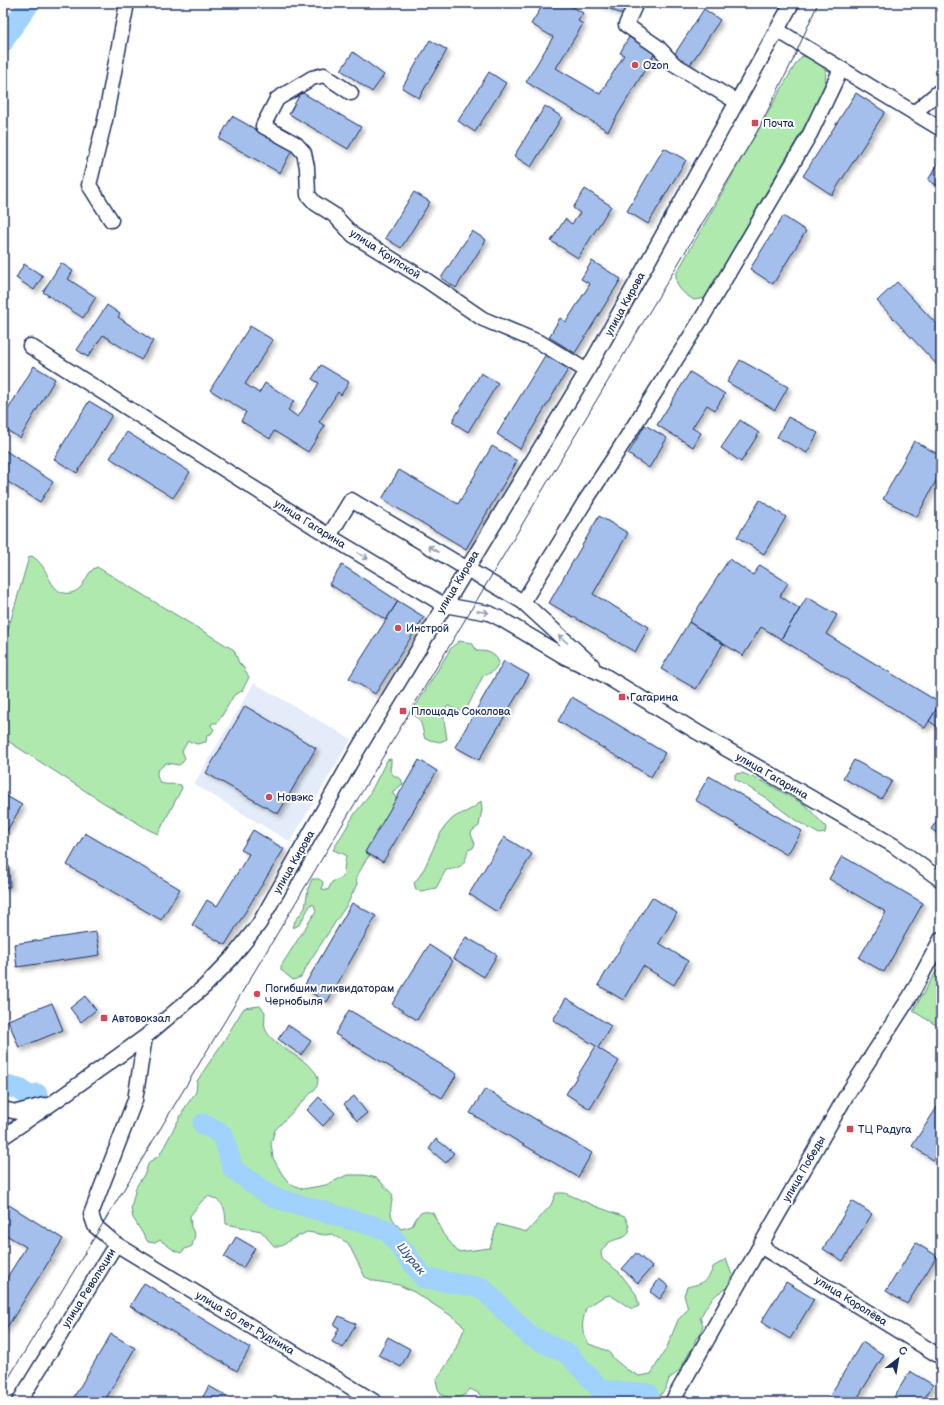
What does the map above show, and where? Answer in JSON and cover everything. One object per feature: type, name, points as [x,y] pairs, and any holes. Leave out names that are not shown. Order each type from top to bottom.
[{"type":"street","points":[[111,220],[89,186],[105,120],[127,3]]},
{"type":"street","points":[[636,3],[626,25],[658,47],[674,64],[737,102]]},
{"type":"street","name":"улица Кирова","points":[[3,1137],[145,1037],[205,986],[231,959],[259,924],[358,749],[587,371],[792,3]]},
{"type":"street","points":[[777,30],[941,129]]},
{"type":"street","points":[[523,602],[706,311],[810,134],[841,69]]},
{"type":"street","name":"улица Крупской","points":[[351,93],[324,75],[312,78],[277,99],[263,126],[296,144],[304,153],[307,167],[308,195],[315,203],[334,215],[353,235],[426,280],[483,319],[542,343],[587,371]]},
{"type":"street","points":[[914,113],[941,90]]},
{"type":"street","name":"улица Гагарина","points":[[30,346],[329,536],[444,605],[489,613],[502,619],[565,657],[602,674],[697,732],[893,845],[941,880]]},
{"type":"street","name":"улица Гагарина","points":[[329,536],[351,500],[523,602],[602,674]]},
{"type":"street","name":"улица Победы","points":[[672,1402],[846,1096],[911,995],[941,939]]},
{"type":"street","name":"улица Революции","points":[[18,1402],[116,1244],[95,1226],[91,1214],[135,1100],[145,1037]]},
{"type":"street","points":[[3,1108],[17,1112],[54,1102]]},
{"type":"street","name":"улица 50 лет Рудника","points":[[116,1244],[375,1402]]},
{"type":"street","name":"улица Королёва","points":[[760,1246],[941,1357]]},
{"type":"shaded area","points":[[254,683],[351,739],[290,842],[194,784]]},
{"type":"green space","points":[[802,56],[816,61],[826,71],[825,85],[821,98],[705,298],[694,300],[680,290],[676,279],[676,274],[795,65]]},
{"type":"green space","points":[[32,556],[42,565],[53,585],[60,592],[65,593],[71,593],[80,588],[90,572],[97,567],[234,650],[239,663],[249,677],[242,691],[234,695],[217,723],[212,723],[211,726],[214,729],[211,734],[207,735],[206,742],[197,744],[188,741],[182,751],[185,758],[183,762],[179,765],[166,763],[157,771],[159,781],[161,783],[177,784],[181,785],[182,788],[158,834],[104,803],[3,738],[3,647],[29,557]]},
{"type":"green space","points":[[459,641],[472,643],[477,651],[490,653],[495,656],[499,662],[493,671],[483,676],[466,710],[461,712],[448,706],[444,710],[447,739],[440,742],[425,739],[421,723],[415,716],[415,707],[451,648]]},
{"type":"green space","points":[[391,759],[390,770],[393,775],[401,779],[403,784],[392,792],[396,798],[396,813],[356,878],[357,884],[348,903],[311,959],[301,977],[293,980],[281,970],[281,966],[316,911],[314,905],[311,904],[299,925],[293,928],[295,921],[305,908],[308,889],[312,879],[319,879],[323,882],[322,889],[328,890],[332,882],[343,877],[346,855],[333,850],[354,815],[369,795],[387,760]]},
{"type":"green space","points":[[742,773],[764,782],[805,805],[826,827],[825,833],[819,834],[795,820],[766,798],[735,779],[735,774]]},
{"type":"green space","points":[[481,801],[482,809],[479,826],[472,831],[471,834],[475,844],[473,848],[468,850],[464,863],[459,867],[446,870],[436,888],[421,891],[416,890],[414,883],[420,876],[440,834],[454,817],[472,808]]},
{"type":"green space","points":[[941,963],[941,1028],[913,1011]]},
{"type":"green space","points":[[260,1006],[265,1012],[265,1028],[269,1035],[276,1042],[310,1066],[318,1079],[316,1088],[275,1130],[271,1143],[273,1158],[289,1183],[303,1189],[326,1185],[347,1175],[364,1175],[377,1178],[393,1195],[391,1214],[394,1221],[401,1229],[412,1226],[422,1212],[433,1213],[443,1234],[458,1252],[490,1248],[497,1224],[527,1232],[551,1205],[556,1193],[565,1193],[625,1217],[629,1230],[628,1234],[607,1244],[601,1252],[602,1259],[619,1272],[636,1294],[639,1306],[632,1309],[610,1295],[603,1297],[586,1308],[583,1331],[589,1344],[608,1351],[614,1359],[626,1369],[639,1376],[651,1374],[667,1347],[678,1320],[688,1309],[684,1295],[687,1287],[704,1282],[709,1276],[713,1267],[726,1259],[732,1275],[727,1288],[714,1297],[708,1304],[700,1318],[703,1325],[700,1336],[696,1338],[694,1345],[679,1371],[669,1379],[666,1388],[655,1402],[481,1402],[483,1398],[478,1393],[470,1389],[466,1394],[458,1398],[443,1396],[438,1389],[436,1380],[452,1357],[465,1327],[450,1315],[414,1292],[399,1285],[374,1281],[365,1277],[348,1243],[332,1234],[325,1235],[307,1232],[290,1240],[282,1246],[274,1246],[261,1231],[226,1224],[223,1206],[214,1198],[208,1196],[190,1216],[191,1227],[195,1235],[192,1246],[185,1249],[181,1253],[175,1251],[160,1240],[155,1243],[148,1242],[133,1218],[131,1208],[136,1187],[145,1173],[149,1162],[159,1156],[186,1106],[196,1092],[197,1081],[244,1008]]},
{"type":"building","points":[[544,3],[566,3],[583,13],[578,21],[583,24],[556,68],[600,94],[624,55],[620,53],[629,37],[655,53],[608,131],[526,82],[553,37],[531,24]]},
{"type":"building","points":[[598,3],[629,3],[623,15]]},
{"type":"building","points":[[704,9],[720,20],[688,68],[672,58]]},
{"type":"building","points":[[430,40],[447,50],[419,98],[402,88]]},
{"type":"building","points":[[353,52],[384,75],[372,92],[341,70]]},
{"type":"building","points":[[489,72],[506,83],[475,132],[458,121]]},
{"type":"building","points":[[301,92],[361,127],[348,149],[289,114]]},
{"type":"building","points":[[856,93],[885,112],[832,195],[803,176]]},
{"type":"building","points":[[545,106],[562,117],[531,167],[514,156]]},
{"type":"building","points":[[232,116],[292,150],[280,173],[219,139]]},
{"type":"building","points":[[664,148],[686,160],[648,224],[627,211]]},
{"type":"building","points":[[941,159],[941,188],[928,180]]},
{"type":"building","points":[[585,189],[611,206],[578,258],[551,241],[565,219],[572,224],[580,213],[573,208]]},
{"type":"building","points":[[414,192],[430,202],[401,248],[385,238]]},
{"type":"building","points":[[783,216],[806,231],[773,284],[750,269]]},
{"type":"building","points":[[472,231],[486,240],[456,288],[441,278]]},
{"type":"building","points":[[592,261],[621,279],[575,353],[549,337],[560,318],[566,322],[590,284],[581,279]]},
{"type":"building","points":[[61,263],[73,271],[68,279],[96,297],[83,318],[43,292]]},
{"type":"building","points":[[24,264],[43,276],[34,290],[16,278]]},
{"type":"building","points":[[897,282],[941,329],[941,369],[877,301]]},
{"type":"building","points":[[107,305],[120,314],[118,317],[153,341],[141,360],[103,335],[88,357],[77,350]]},
{"type":"building","points":[[250,326],[273,340],[245,384],[259,393],[265,383],[294,401],[288,410],[298,417],[319,383],[312,379],[321,365],[349,382],[341,395],[338,392],[319,422],[325,426],[308,452],[274,431],[270,439],[241,421],[246,412],[210,390]]},
{"type":"building","points":[[546,354],[569,368],[520,449],[497,434]]},
{"type":"building","points":[[740,360],[788,387],[775,410],[727,382]]},
{"type":"building","points":[[34,366],[55,379],[20,438],[3,428],[3,418]]},
{"type":"building","points":[[690,372],[725,394],[715,410],[707,405],[692,428],[701,433],[693,447],[657,425]]},
{"type":"building","points":[[481,373],[498,383],[468,432],[452,422]]},
{"type":"building","points":[[89,401],[112,415],[77,473],[54,459]]},
{"type":"building","points":[[788,417],[818,433],[807,453],[777,437]]},
{"type":"building","points":[[740,420],[759,433],[741,462],[721,448]]},
{"type":"building","points":[[645,425],[667,438],[649,468],[628,454]]},
{"type":"building","points":[[127,432],[190,472],[173,498],[110,458]]},
{"type":"building","points":[[914,441],[941,456],[941,471],[917,517],[883,499]]},
{"type":"building","points":[[492,446],[517,461],[466,549],[382,499],[399,470],[458,504]]},
{"type":"building","points":[[3,449],[53,482],[40,502],[3,479]]},
{"type":"building","points":[[760,500],[786,517],[764,554],[737,537]]},
{"type":"building","points":[[599,516],[628,533],[593,594],[649,627],[635,652],[549,603]]},
{"type":"building","points":[[729,559],[753,575],[760,565],[788,583],[780,596],[800,609],[781,639],[761,627],[743,656],[689,622]]},
{"type":"building","points":[[342,565],[398,601],[386,620],[329,584]]},
{"type":"building","points":[[807,597],[837,615],[826,634],[940,703],[925,728],[781,639]]},
{"type":"building","points":[[398,601],[424,617],[375,694],[349,678]]},
{"type":"building","points":[[689,622],[723,644],[696,689],[661,669]]},
{"type":"building","points":[[504,661],[529,675],[479,760],[455,747]]},
{"type":"building","points":[[572,697],[665,753],[651,777],[558,721]]},
{"type":"building","points":[[941,702],[941,729],[929,721]]},
{"type":"building","points":[[245,706],[316,748],[278,814],[206,773]]},
{"type":"building","points":[[419,760],[437,771],[383,862],[365,852]]},
{"type":"building","points":[[854,760],[892,781],[881,799],[843,778]]},
{"type":"building","points":[[709,776],[802,831],[787,855],[695,800]]},
{"type":"building","points":[[3,794],[22,805],[5,834],[3,833]]},
{"type":"building","points":[[941,815],[941,836],[931,829]]},
{"type":"building","points":[[253,830],[284,849],[225,945],[192,925],[207,900],[217,906],[249,854],[241,850]]},
{"type":"building","points":[[85,833],[180,889],[161,920],[67,865]]},
{"type":"building","points":[[504,837],[532,854],[497,912],[469,894]]},
{"type":"building","points":[[842,856],[923,903],[884,972],[859,958],[886,912],[829,879]]},
{"type":"building","points":[[3,866],[9,866],[10,887],[3,887]]},
{"type":"building","points":[[652,897],[677,913],[659,943],[688,961],[674,985],[643,966],[623,1000],[598,985]]},
{"type":"building","points":[[352,903],[376,916],[327,1002],[303,988]]},
{"type":"building","points":[[96,932],[100,955],[17,967],[14,944]]},
{"type":"building","points":[[466,937],[497,955],[484,977],[453,958]]},
{"type":"building","points":[[429,945],[453,961],[417,1020],[392,1004]]},
{"type":"building","points":[[85,996],[96,1010],[81,1022],[70,1008]]},
{"type":"building","points":[[566,998],[611,1026],[598,1048],[619,1061],[590,1109],[566,1094],[596,1046],[553,1020]]},
{"type":"building","points":[[52,1003],[63,1030],[19,1048],[8,1020]]},
{"type":"building","points":[[349,1010],[457,1074],[442,1098],[335,1034]]},
{"type":"building","points":[[288,1025],[311,1041],[301,1055],[278,1039]]},
{"type":"building","points":[[485,1089],[592,1153],[578,1177],[470,1113]]},
{"type":"building","points":[[354,1096],[367,1113],[357,1121],[344,1104]]},
{"type":"building","points":[[319,1097],[335,1113],[323,1126],[307,1110]]},
{"type":"building","points":[[941,1101],[941,1149],[933,1160],[912,1146]]},
{"type":"building","points":[[436,1139],[454,1153],[446,1163],[429,1149]]},
{"type":"building","points":[[852,1201],[872,1214],[843,1261],[823,1249]]},
{"type":"building","points":[[9,1205],[63,1239],[4,1332],[3,1284],[26,1247],[3,1233],[3,1215]]},
{"type":"building","points":[[236,1237],[255,1248],[243,1268],[224,1257]]},
{"type":"building","points":[[916,1243],[937,1256],[907,1304],[886,1291]]},
{"type":"building","points":[[636,1253],[652,1267],[638,1283],[622,1269]]},
{"type":"building","points":[[659,1279],[669,1286],[660,1299],[650,1292]]},
{"type":"building","points":[[786,1282],[814,1299],[790,1339],[761,1322]]},
{"type":"building","points":[[144,1283],[250,1348],[237,1371],[130,1306]]},
{"type":"building","points":[[339,1316],[356,1324],[343,1348],[332,1342],[339,1328],[334,1325]]},
{"type":"building","points":[[111,1334],[135,1348],[104,1402],[71,1402]]},
{"type":"building","points":[[388,1337],[410,1349],[401,1367],[378,1355]]},
{"type":"building","points":[[862,1342],[884,1355],[855,1402],[833,1402],[828,1399]]},
{"type":"building","points":[[910,1371],[933,1385],[922,1402],[891,1402]]},
{"type":"building","points":[[209,1386],[233,1400],[232,1402],[200,1402]]},
{"type":"waterway","name":"Шурак","points":[[3,42],[27,7],[28,3]]},
{"type":"waterway","name":"Шурак","points":[[3,1088],[6,1086],[20,1089],[28,1097],[37,1094]]},
{"type":"waterway","name":"Шурак","points":[[203,1124],[223,1135],[233,1169],[272,1197],[387,1230],[424,1278],[482,1288],[530,1336],[568,1354],[601,1390],[648,1394]]},
{"type":"tram line","points":[[3,1387],[135,1171],[757,132],[793,60],[818,3]]},
{"type":"place","name":"Ozon","points":[[635,65]]},
{"type":"place","name":"Почта","points":[[755,123]]},
{"type":"place","name":"Инстрой","points":[[398,628]]},
{"type":"place","name":"Гагарина","points":[[622,697]]},
{"type":"place","name":"Площадь Соколова","points":[[403,711]]},
{"type":"place","name":"Новэкс","points":[[269,797]]},
{"type":"place","name":"Погибшим ликвидаторам Чернобыля","points":[[257,994]]},
{"type":"place","name":"Автовокзал","points":[[104,1018]]},
{"type":"place","name":"ТЦ Радуга","points":[[850,1129]]}]
